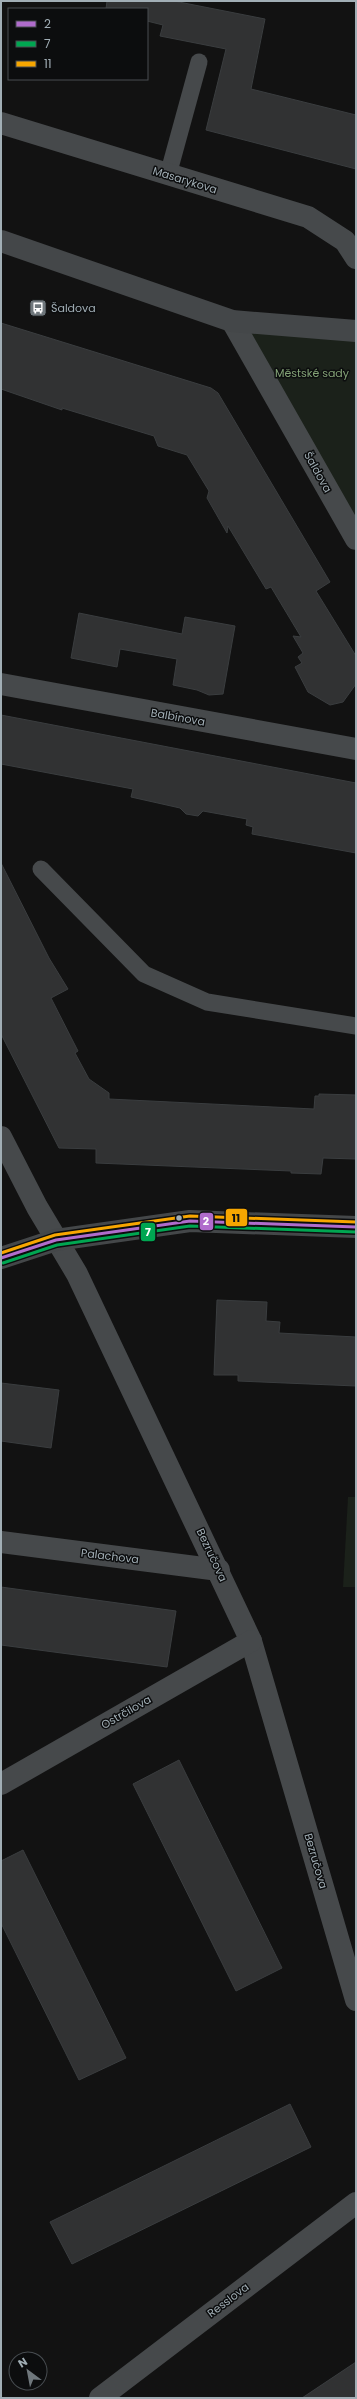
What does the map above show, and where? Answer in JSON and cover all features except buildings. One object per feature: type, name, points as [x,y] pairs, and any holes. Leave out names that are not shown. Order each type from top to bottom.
[{"type":"street","name":"Masarykova","points":[[1,123],[308,217],[352,246]]},
{"type":"street","points":[[1,241],[232,320],[356,331]]},
{"type":"street","name":"Šaldova","points":[[232,320],[356,539]]},
{"type":"street","name":"Balbínova","points":[[1,684],[356,749]]},
{"type":"street","name":"Bezručova","points":[[1,1137],[56,1240],[77,1274],[219,1570],[251,1641],[356,2000]]},
{"type":"street","points":[[1,1258],[56,1240],[190,1221],[356,1227]]},
{"type":"street","name":"Palachova","points":[[1,1542],[219,1570]]},
{"type":"street","name":"Ostrčilova","points":[[1,1784],[251,1641]]},
{"type":"street","name":"Resslova","points":[[100,2398],[356,2203]]},
{"type":"lane","points":[[168,175],[200,62]]},
{"type":"lane","points":[[42,869],[144,974],[207,1002],[356,1026]]},
{"type":"green space","name":"Městské sady","points":[[232,321],[356,331],[356,539]]},
{"type":"green space","points":[[348,1497],[356,1497],[356,1587],[343,1587]]},
{"type":"transit line","name":"11","points":[[1,1253],[55,1235],[190,1216],[356,1222]]},
{"type":"transit line","name":"2","points":[[1,1258],[56,1240],[190,1221],[356,1227]]},
{"type":"transit line","name":"7","points":[[3,1263],[57,1245],[190,1226],[356,1232]]},
{"type":"place","name":"Šaldova","points":[[38,308]]}]
